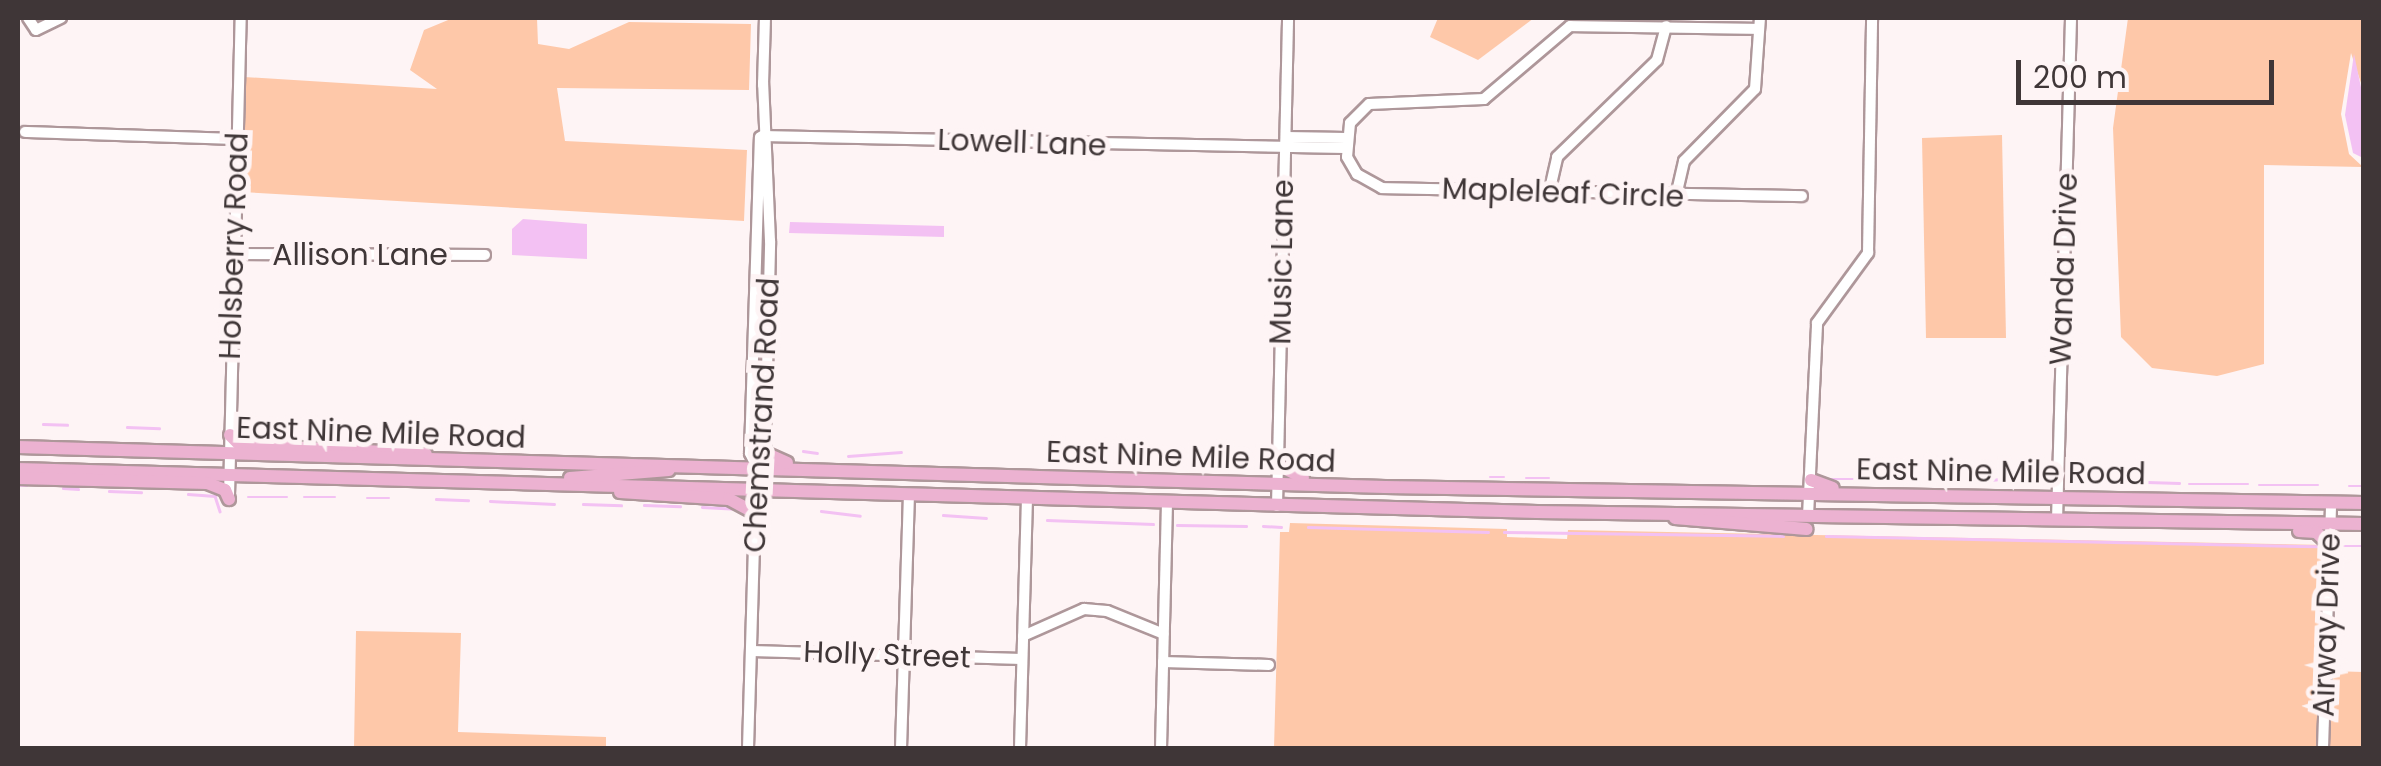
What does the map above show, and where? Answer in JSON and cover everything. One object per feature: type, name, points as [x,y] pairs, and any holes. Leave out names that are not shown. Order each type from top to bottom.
[{"type":"main road","points":[[230,435],[240,445],[412,450],[451,460]]},
{"type":"main road","name":"East Nine Mile Road","points":[[18,447],[1384,487],[2058,495],[2130,500],[2364,503]]},
{"type":"main road","points":[[18,465],[207,466],[230,453]]},
{"type":"main road","points":[[766,453],[786,462],[1052,471],[1073,478]]},
{"type":"main road","points":[[230,475],[254,461],[428,468],[451,460]]},
{"type":"main road","points":[[477,475],[554,463]]},
{"type":"main road","name":"East Nine Mile Road","points":[[18,465],[230,475],[1663,514],[1807,522],[2100,520],[2361,524]]},
{"type":"main road","points":[[1278,465],[1291,478],[1384,487]]},
{"type":"main road","points":[[570,478],[655,475],[681,467]]},
{"type":"main road","points":[[356,478],[380,472],[733,482],[747,481],[758,469]]},
{"type":"main road","points":[[1110,469],[1224,476],[1242,483]]},
{"type":"main road","points":[[758,490],[784,477],[932,482],[963,475]]},
{"type":"main road","points":[[18,478],[207,483],[229,499]]},
{"type":"main road","points":[[1027,498],[1044,485],[1092,479]]},
{"type":"main road","points":[[1811,480],[1832,488],[2058,495]]},
{"type":"main road","points":[[1167,502],[1181,496],[1258,498],[1277,484]]},
{"type":"main road","points":[[604,486],[636,496],[729,498],[755,513]]},
{"type":"main road","points":[[1420,509],[1528,506],[1536,490]]},
{"type":"main road","points":[[1572,513],[1592,506],[1795,508],[1810,495]]},
{"type":"main road","points":[[1807,522],[1832,502],[1968,504],[1988,497]]},
{"type":"main road","points":[[2100,520],[2124,514],[2316,517],[2330,502]]},
{"type":"main road","points":[[2330,524],[2336,514],[2364,511]]},
{"type":"main road","points":[[2158,521],[2308,531],[2329,544]]},
{"type":"street","points":[[28,18],[36,30],[61,18]]},
{"type":"street","name":"Holsberry Road","points":[[229,499],[240,18]]},
{"type":"street","name":"Chemstrand Road","points":[[748,748],[758,490],[758,469],[750,452],[765,18]]},
{"type":"street","name":"Music Lane","points":[[1276,506],[1288,18]]},
{"type":"street","points":[[1807,522],[1817,323],[1828,302],[1860,273],[1868,253],[1872,18]]},
{"type":"street","name":"Wanda Drive","points":[[2057,520],[2071,18]]},
{"type":"street","points":[[1346,143],[1356,115],[1376,101],[1484,99],[1570,26],[1759,23],[1754,90],[1684,161],[1676,196]]},
{"type":"street","points":[[1549,192],[1557,157],[1657,60],[1666,26]]},
{"type":"street","points":[[25,132],[238,138]]},
{"type":"street","name":"Chemstrand Road","points":[[758,469],[766,453],[763,136]]},
{"type":"street","name":"Lowell Lane","points":[[763,136],[1346,143]]},
{"type":"street","name":"Mapleleaf Circle","points":[[1346,143],[1358,174],[1382,188],[1802,196]]},
{"type":"street","name":"Allison Lane","points":[[234,254],[484,256]]},
{"type":"street","points":[[900,748],[908,495]]},
{"type":"street","points":[[1020,748],[1027,498]]},
{"type":"street","points":[[1161,748],[1167,502]]},
{"type":"street","name":"Airway Drive","points":[[2323,748],[2330,502]]},
{"type":"street","points":[[1023,636],[1084,609],[1164,634]]},
{"type":"street","name":"Holly Street","points":[[752,650],[1022,658]]},
{"type":"street","points":[[1163,662],[1269,665]]},
{"type":"shaded area","points":[[453,18],[537,18],[538,44],[569,49],[629,22],[751,24],[749,90],[557,88],[565,141],[747,150],[744,221],[241,192],[244,77],[437,89],[410,70],[424,30]]},
{"type":"shaded area","points":[[1438,18],[1534,18],[1478,60],[1430,37]]},
{"type":"shaded area","points":[[2128,18],[2363,18],[2363,89],[2351,53],[2341,114],[2349,154],[2363,167],[2264,165],[2264,364],[2217,376],[2152,368],[2121,337],[2113,128]]},
{"type":"shaded area","points":[[2354,54],[2363,97],[2363,158],[2353,153],[2345,115]]},
{"type":"shaded area","points":[[2002,135],[2006,338],[1926,338],[1922,138]]},
{"type":"shaded area","points":[[523,219],[587,224],[587,259],[512,255],[512,229]]},
{"type":"shaded area","points":[[790,222],[944,226],[944,237],[789,233]]},
{"type":"shaded area","points":[[1290,523],[1507,529],[1507,537],[1567,539],[1568,530],[2325,545],[2318,748],[1274,748],[1280,532],[1289,532]]},
{"type":"shaded area","points":[[356,631],[461,633],[458,732],[606,737],[606,748],[354,748]]},
{"type":"shaded area","points":[[2330,671],[2363,672],[2363,748],[2327,748]]},
{"type":"waterway","points":[[43,424],[67,425]]},
{"type":"waterway","points":[[127,427],[159,428]]},
{"type":"waterway","points":[[803,451],[817,453]]},
{"type":"waterway","points":[[848,456],[901,452]]},
{"type":"waterway","points":[[1490,477],[1504,477]]},
{"type":"waterway","points":[[1978,481],[2024,477]]},
{"type":"waterway","points":[[1526,478],[1549,478]]},
{"type":"waterway","points":[[2073,478],[2106,481]]},
{"type":"waterway","points":[[1830,479],[1854,479]]},
{"type":"waterway","points":[[1943,481],[1963,480]]},
{"type":"waterway","points":[[2115,481],[2179,483]]},
{"type":"waterway","points":[[2189,484],[2248,484]]},
{"type":"waterway","points":[[2259,485],[2318,485]]},
{"type":"waterway","points":[[18,486],[27,486]]},
{"type":"waterway","points":[[2349,486],[2364,486]]},
{"type":"waterway","points":[[63,488],[78,489]]},
{"type":"waterway","points":[[109,491],[141,492]]},
{"type":"waterway","points":[[188,494],[215,496],[220,511]]},
{"type":"waterway","points":[[248,497],[287,497]]},
{"type":"waterway","points":[[304,497],[335,497]]},
{"type":"waterway","points":[[367,498],[389,498]]},
{"type":"waterway","points":[[436,499],[468,500]]},
{"type":"waterway","points":[[490,501],[554,504]]},
{"type":"waterway","points":[[583,504],[621,505]]},
{"type":"waterway","points":[[644,505],[680,506]]},
{"type":"waterway","points":[[702,507],[735,509]]},
{"type":"waterway","points":[[821,511],[860,516]]},
{"type":"waterway","points":[[943,515],[986,518]]},
{"type":"waterway","points":[[1047,520],[1153,524]]},
{"type":"waterway","points":[[1177,525],[1246,526]]},
{"type":"waterway","points":[[1263,526],[1281,527]]},
{"type":"waterway","points":[[1308,527],[1488,532]]},
{"type":"waterway","points":[[1504,532],[1783,536]]},
{"type":"waterway","points":[[1826,536],[2317,546]]},
{"type":"waterway","points":[[2342,546],[2364,546]]}]
